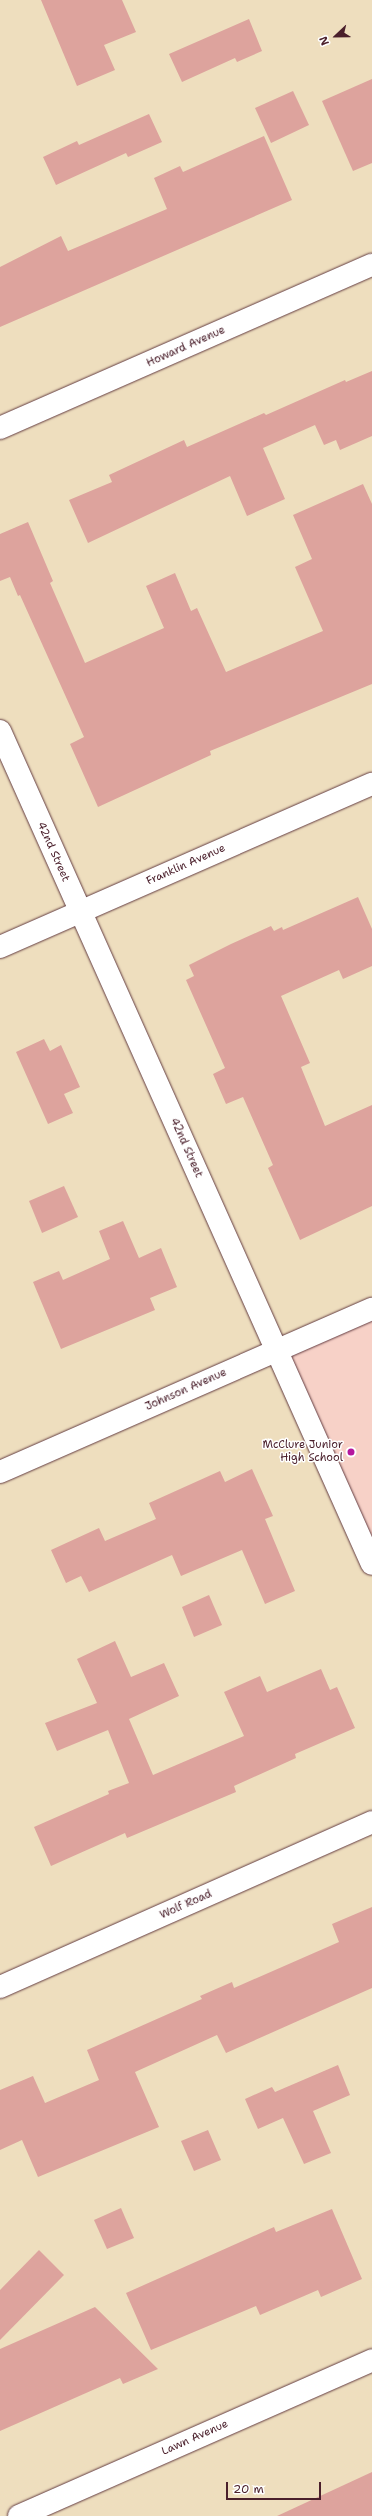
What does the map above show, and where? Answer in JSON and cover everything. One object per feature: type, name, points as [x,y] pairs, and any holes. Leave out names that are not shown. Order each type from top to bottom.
[{"type":"street","name":"Howard Avenue","points":[[0,428],[372,265]]},
{"type":"street","name":"42nd Street","points":[[0,731],[79,912],[278,1351],[372,1564]]},
{"type":"street","name":"Franklin Avenue","points":[[0,947],[372,784]]},
{"type":"street","name":"Johnson Avenue","points":[[0,1472],[372,1309]]},
{"type":"street","name":"Wolf Road","points":[[0,1988],[372,1822]]},
{"type":"street","name":"Lawn Avenue","points":[[18,2516],[372,2360]]},
{"type":"shaded area","name":"McClure Junior High School","points":[[372,1318],[372,1548],[287,1355]]},
{"type":"building","points":[[41,0],[122,0],[136,32],[104,45],[115,70],[77,86]]},
{"type":"building","points":[[249,19],[262,51],[237,62],[235,58],[182,82],[169,54]]},
{"type":"building","points":[[372,79],[372,163],[353,171],[322,101]]},
{"type":"building","points":[[293,91],[309,125],[271,143],[255,108]]},
{"type":"building","points":[[149,114],[162,142],[128,157],[126,153],[56,185],[43,157],[77,141],[79,145]]},
{"type":"building","points":[[264,136],[292,200],[0,327],[0,267],[61,236],[68,251],[167,209],[154,178],[180,166],[183,172]]},
{"type":"building","points":[[372,371],[372,436],[340,450],[336,440],[324,445],[315,425],[263,448],[285,499],[247,516],[230,476],[88,543],[69,500],[112,482],[109,475],[184,440],[187,447],[264,413],[266,415],[345,380],[346,382]]},
{"type":"building","points":[[363,484],[372,504],[372,684],[210,751],[211,755],[98,807],[70,744],[84,737],[20,595],[18,596],[10,577],[0,581],[0,534],[28,522],[53,581],[50,583],[85,663],[164,628],[146,586],[175,573],[191,611],[197,608],[226,672],[323,631],[295,567],[312,559],[293,515]]},
{"type":"building","points":[[358,897],[372,929],[372,966],[343,979],[339,970],[281,996],[310,1063],[301,1067],[325,1126],[372,1105],[372,1206],[300,1240],[268,1168],[273,1165],[243,1097],[226,1104],[213,1074],[225,1068],[186,980],[194,976],[189,965],[231,944],[271,926],[274,931],[282,927],[283,930]]},
{"type":"building","points":[[44,1039],[50,1051],[61,1045],[80,1087],[64,1094],[73,1113],[48,1124],[16,1052]]},
{"type":"building","points":[[64,1186],[78,1217],[42,1233],[29,1201]]},
{"type":"building","points":[[123,1221],[139,1258],[161,1248],[177,1287],[150,1298],[155,1310],[61,1349],[33,1282],[59,1271],[63,1280],[110,1259],[99,1231]]},
{"type":"building","points":[[252,1469],[273,1516],[265,1519],[295,1591],[265,1604],[242,1550],[181,1576],[172,1555],[89,1592],[81,1576],[66,1583],[51,1550],[99,1528],[105,1541],[156,1519],[149,1503],[220,1471],[225,1482]]},
{"type":"building","points":[[209,1595],[222,1625],[194,1637],[182,1607]]},
{"type":"building","points":[[115,1641],[131,1677],[164,1663],[179,1696],[129,1719],[153,1775],[244,1736],[224,1692],[260,1676],[267,1692],[321,1669],[330,1690],[337,1687],[355,1728],[295,1754],[296,1758],[234,1786],[236,1792],[127,1838],[125,1833],[51,1866],[34,1827],[109,1794],[108,1791],[129,1783],[108,1730],[57,1751],[45,1723],[97,1703],[77,1659]]},
{"type":"building","points":[[372,1907],[372,1988],[226,2053],[217,2035],[135,2072],[159,2127],[38,2177],[22,2140],[0,2150],[0,2090],[33,2076],[45,2103],[99,2080],[87,2050],[202,1999],[200,1996],[232,1982],[234,1988],[339,1942],[332,1924]]},
{"type":"building","points":[[338,2065],[350,2095],[313,2111],[331,2153],[304,2164],[283,2118],[258,2129],[245,2099],[272,2087],[275,2092]]},
{"type":"building","points":[[208,2130],[221,2160],[194,2171],[181,2141]]},
{"type":"building","points":[[121,2208],[134,2238],[107,2249],[94,2220]]},
{"type":"building","points":[[332,2209],[362,2279],[321,2297],[318,2290],[260,2315],[256,2306],[151,2350],[126,2293],[274,2227],[276,2232]]},
{"type":"building","points":[[39,2250],[64,2275],[0,2340],[0,2290]]},
{"type":"building","points":[[95,2307],[158,2369],[123,2384],[120,2378],[0,2431],[0,2349]]},
{"type":"building","points":[[372,2472],[372,2516],[277,2516]]},
{"type":"place","name":"McClure Junior High School","points":[[351,1452]]}]
